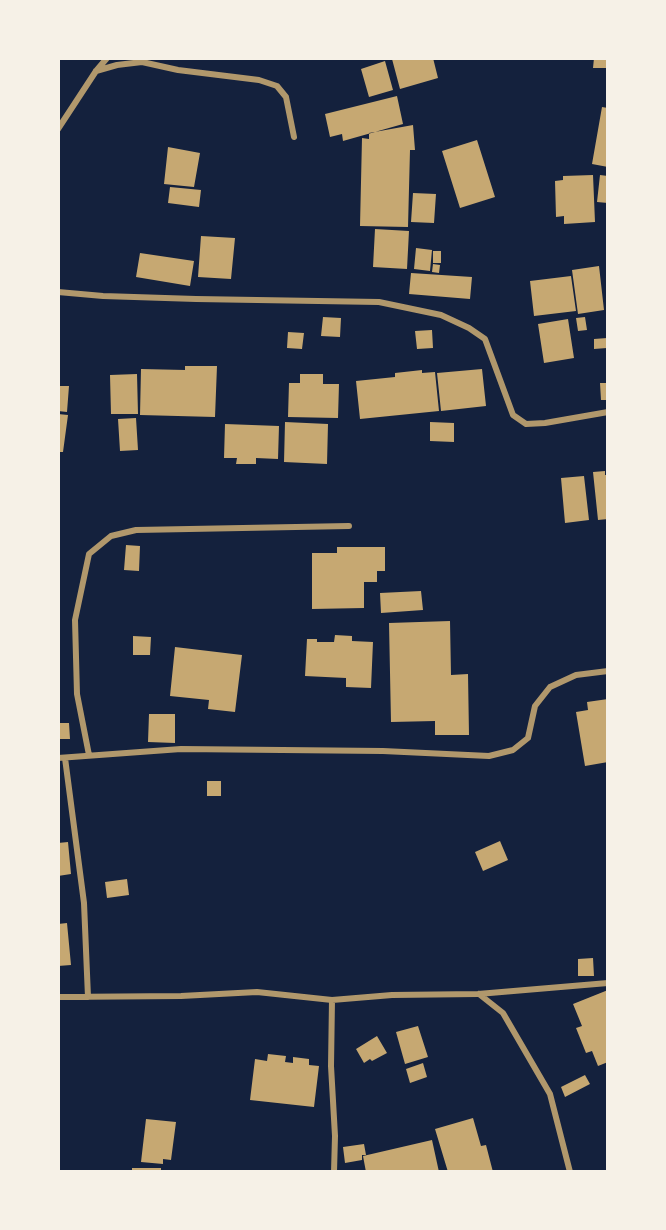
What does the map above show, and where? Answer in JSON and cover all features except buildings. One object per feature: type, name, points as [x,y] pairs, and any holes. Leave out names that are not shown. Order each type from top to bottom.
[{"type":"street","points":[[58,129],[107,58]]},
{"type":"street","points":[[96,71],[117,65],[142,62],[178,70],[259,80],[277,86],[286,97],[294,137]]},
{"type":"street","points":[[58,292],[196,299],[379,302],[441,315],[469,328],[485,339],[513,415],[526,424],[608,412]]},
{"type":"street","points":[[89,755],[76,693],[75,621],[89,554],[111,536],[135,530],[349,526]]},
{"type":"street","points":[[88,997],[84,903],[62,758],[181,749],[383,751],[489,756],[513,750],[528,738],[535,706],[550,687],[576,675],[608,671]]},
{"type":"street","points":[[58,997],[181,996],[257,992],[332,1000],[392,995],[478,994],[608,983]]},
{"type":"street","points":[[478,994],[503,1013],[550,1094],[570,1172]]},
{"type":"street","points":[[332,1000],[334,1172]]}]
